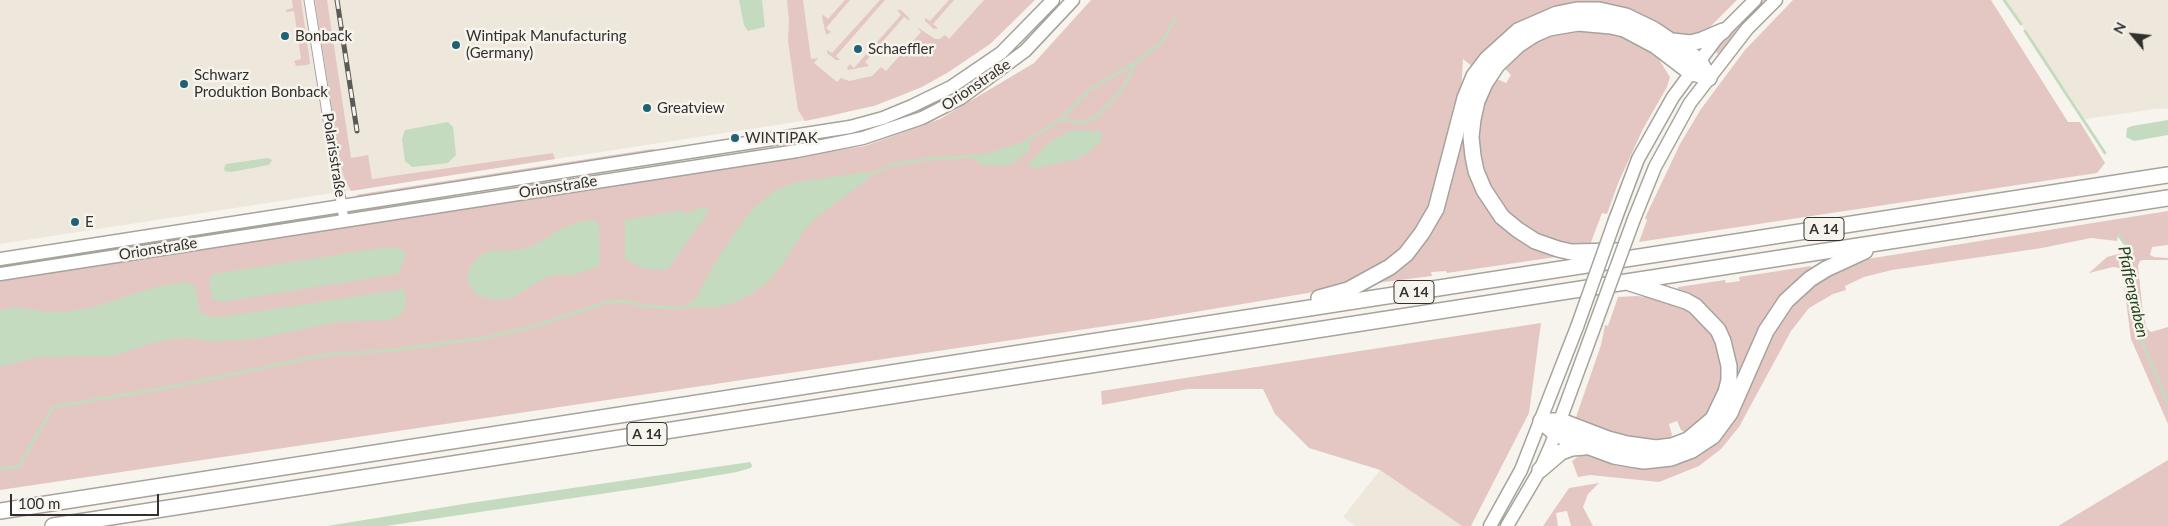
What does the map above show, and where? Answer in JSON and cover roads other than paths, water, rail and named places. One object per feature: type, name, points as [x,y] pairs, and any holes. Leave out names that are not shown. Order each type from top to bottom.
[{"type":"highway","points":[[1252,317],[1348,290],[1390,267],[1406,254],[1422,233],[1436,209],[1462,111],[1474,76],[1493,53],[1518,31],[1557,14],[1577,10],[1599,10],[1626,16],[1672,41],[1694,66],[1709,78]]},
{"type":"highway","points":[[1677,251],[1571,252],[1535,241],[1502,217],[1493,204],[1476,171],[1471,137],[1477,101],[1496,65],[1518,44],[1549,28],[1563,25],[1591,24],[1624,30],[1694,66]]},
{"type":"highway","points":[[1672,41],[1691,43],[1723,31]]},
{"type":"highway","name":"A 14","points":[[0,511],[2168,175]]},
{"type":"highway","name":"A 14","points":[[52,526],[2168,198]]},
{"type":"highway","points":[[1542,421],[1558,428],[1586,447],[1614,456],[1644,461],[1671,458],[1692,450],[1703,444],[1722,426],[1730,413],[1763,337],[1786,301],[1810,279],[1826,269],[1892,241]]},
{"type":"highway","points":[[1558,428],[1627,444],[1656,448],[1672,446],[1688,440],[1713,419],[1726,392],[1729,366],[1723,341],[1709,319],[1686,300],[1624,282]]},
{"type":"highway","points":[[1540,470],[1561,452],[1572,448],[1586,447]]},
{"type":"street","name":"Polarisstraße","points":[[309,0],[344,220]]},
{"type":"street","name":"Orionstraße","points":[[0,260],[850,127],[883,118],[951,87],[986,64],[1015,40],[1053,0]]},
{"type":"street","name":"Orionstraße","points":[[0,274],[830,146],[890,130],[937,112],[990,78],[1037,40],[1073,0]]},
{"type":"street","points":[[1490,526],[1521,470],[1542,421],[1632,175],[1655,127],[1694,66],[1723,31],[1755,0]]},
{"type":"street","points":[[1507,526],[1540,470],[1558,428],[1634,219],[1667,144],[1690,103],[1747,29],[1776,0]]},
{"type":"waterway","name":"Pfaffengraben","points":[[2004,0],[2021,24]]},
{"type":"waterway","points":[[872,174],[894,164],[988,155],[1022,144],[1061,119],[1089,90],[1138,61],[1162,42],[1175,19]]},
{"type":"waterway","name":"Pfaffengraben","points":[[2025,31],[2105,153]]},
{"type":"waterway","points":[[1061,119],[1082,123],[1096,117],[1122,90],[1137,61]]},
{"type":"waterway","name":"Pfaffengraben","points":[[2119,236],[2127,246],[2139,334],[2168,404]]},
{"type":"waterway","points":[[0,469],[19,466],[53,407],[181,385],[329,354],[387,351],[484,338],[539,325],[608,302],[626,301],[643,306],[680,308]]},
{"type":"railway","points":[[337,0],[357,131]]},
{"type":"place","name":"Bonback","points":[[285,36]]},
{"type":"place","name":"Wintipak Manufacturing (Germany)","points":[[456,45]]},
{"type":"place","name":"Schaeffler","points":[[858,49]]},
{"type":"place","name":"Schwarz Produktion Bonback","points":[[184,84]]},
{"type":"place","name":"Greatview","points":[[647,108]]},
{"type":"place","name":"WINTIPAK","points":[[735,138]]},
{"type":"place","name":"E","points":[[75,222]]}]
